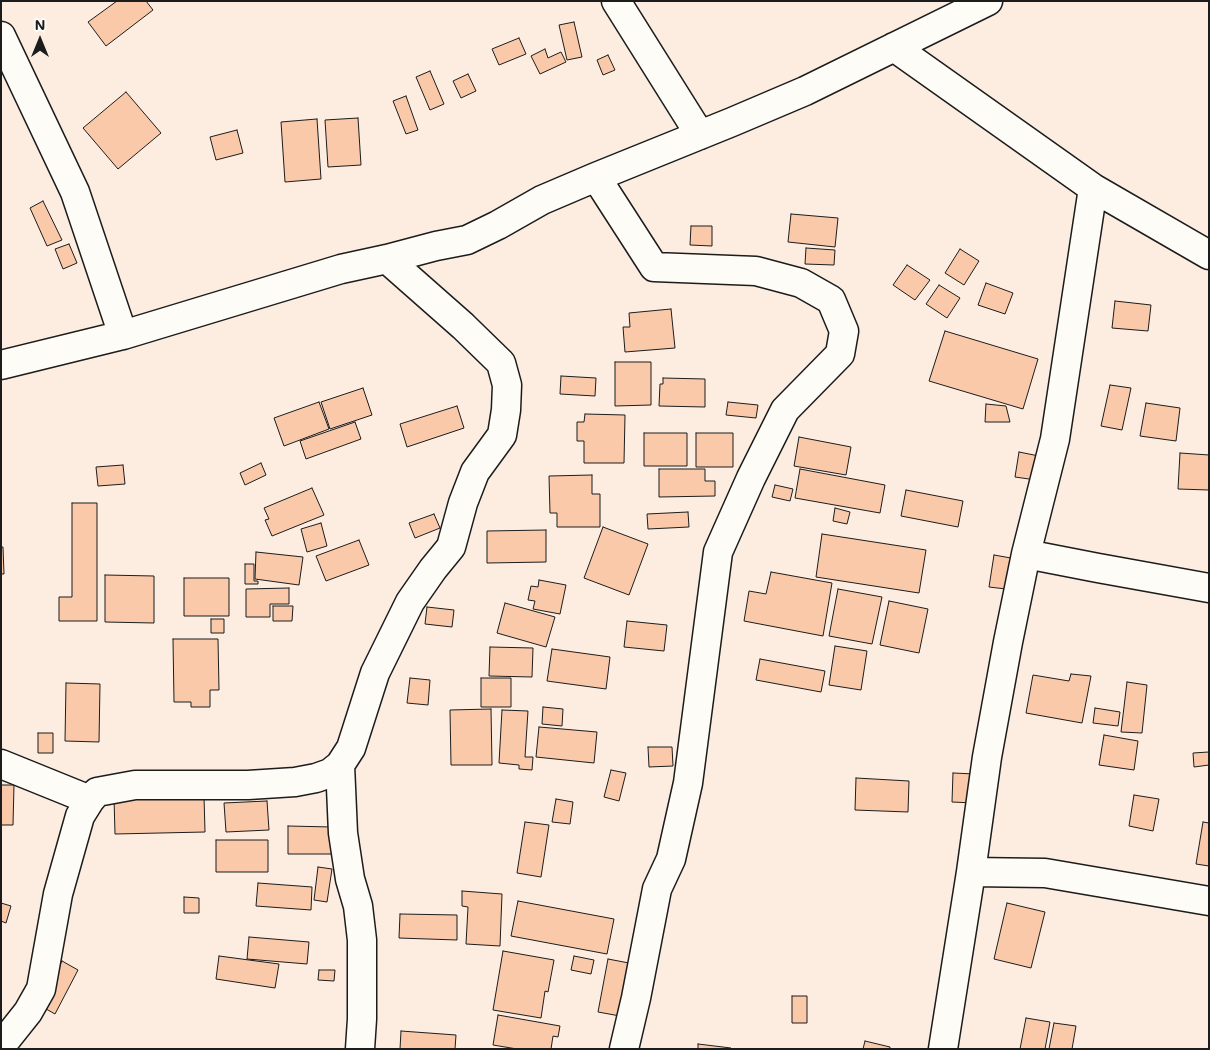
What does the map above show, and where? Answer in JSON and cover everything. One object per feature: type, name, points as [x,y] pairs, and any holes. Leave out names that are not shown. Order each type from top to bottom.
[{"type":"street","points":[[616,1],[700,135]]},
{"type":"street","points":[[1,364],[123,335],[341,269],[467,240],[542,200],[805,91],[988,1]]},
{"type":"street","points":[[1,36],[75,192],[123,335]]},
{"type":"street","points":[[894,47],[1093,188],[1209,255]]},
{"type":"street","points":[[596,177],[654,266],[756,271],[801,283],[831,300],[844,331],[840,354],[785,410],[751,478],[718,552],[688,783],[671,859],[657,889],[624,1049]]},
{"type":"street","points":[[943,1049],[987,757],[1026,554],[1055,439],[1093,188]]},
{"type":"street","points":[[1,1046],[28,1012],[41,989],[58,894],[80,816],[97,792],[134,785],[248,785],[295,782],[330,773],[340,766],[351,748],[375,674],[410,602],[451,547],[463,503],[475,472],[502,436],[507,384],[501,363],[388,259]]},
{"type":"street","points":[[1026,554],[1209,588]]},
{"type":"street","points":[[1,764],[90,800]]},
{"type":"street","points":[[340,766],[343,833],[350,879],[358,906],[362,940],[360,1049]]},
{"type":"street","points":[[971,872],[1045,873],[1209,901]]},
{"type":"building","points":[[117,1],[146,1],[153,10],[106,46],[88,22]]},
{"type":"building","points":[[574,22],[582,57],[567,60],[559,25]]},
{"type":"building","points":[[519,38],[526,54],[499,65],[492,49]]},
{"type":"building","points":[[545,49],[548,58],[561,52],[566,62],[540,74],[531,56]]},
{"type":"building","points":[[608,55],[615,70],[603,75],[597,60]]},
{"type":"building","points":[[430,71],[444,104],[430,110],[416,77]]},
{"type":"building","points":[[468,74],[476,91],[461,98],[453,81]]},
{"type":"building","points":[[126,92],[161,133],[118,169],[83,128]]},
{"type":"building","points":[[406,96],[418,130],[406,134],[393,101]]},
{"type":"building","points":[[358,118],[361,165],[328,167],[325,120]]},
{"type":"building","points":[[317,119],[321,179],[285,182],[281,122]]},
{"type":"building","points":[[237,130],[243,153],[216,160],[210,137]]},
{"type":"building","points":[[43,201],[62,240],[47,246],[30,208]]},
{"type":"building","points":[[791,214],[838,218],[835,247],[788,242]]},
{"type":"building","points":[[691,226],[712,226],[712,246],[690,245]]},
{"type":"building","points":[[69,244],[77,263],[63,269],[55,249]]},
{"type":"building","points":[[806,248],[835,250],[834,265],[805,264]]},
{"type":"building","points":[[960,249],[979,261],[964,285],[945,273]]},
{"type":"building","points":[[907,265],[930,280],[915,300],[893,285]]},
{"type":"building","points":[[986,283],[1013,293],[1005,314],[978,305]]},
{"type":"building","points":[[939,285],[960,298],[947,318],[926,304]]},
{"type":"building","points":[[1115,301],[1151,305],[1148,331],[1112,328]]},
{"type":"building","points":[[671,309],[675,348],[625,352],[623,327],[630,327],[629,313]]},
{"type":"building","points":[[945,331],[1038,359],[1023,409],[929,381]]},
{"type":"building","points":[[615,362],[651,362],[651,405],[615,406]]},
{"type":"building","points":[[561,376],[596,378],[595,396],[560,394]]},
{"type":"building","points":[[663,378],[705,379],[705,407],[659,406],[660,384],[663,384]]},
{"type":"building","points":[[1110,385],[1131,388],[1122,430],[1101,426]]},
{"type":"building","points":[[363,388],[372,415],[330,429],[321,402]]},
{"type":"building","points":[[319,402],[329,429],[284,446],[274,418]]},
{"type":"building","points":[[728,402],[758,405],[756,418],[726,415]]},
{"type":"building","points":[[1146,403],[1180,408],[1176,441],[1140,436]]},
{"type":"building","points":[[986,404],[1006,406],[1010,422],[985,422]]},
{"type":"building","points":[[457,406],[464,428],[407,447],[400,424]]},
{"type":"building","points":[[585,414],[625,415],[624,463],[584,463],[584,441],[577,441],[577,422],[584,422]]},
{"type":"building","points":[[355,422],[361,439],[306,459],[300,441]]},
{"type":"building","points":[[644,433],[687,433],[687,466],[644,466]]},
{"type":"building","points":[[696,433],[733,433],[733,467],[696,467]]},
{"type":"building","points":[[799,437],[851,447],[846,475],[794,466]]},
{"type":"building","points":[[1019,452],[1039,456],[1036,480],[1015,477]]},
{"type":"building","points":[[1180,453],[1209,455],[1209,490],[1178,489]]},
{"type":"building","points":[[261,463],[266,475],[245,485],[240,473]]},
{"type":"building","points":[[123,465],[125,484],[98,486],[96,467]]},
{"type":"building","points":[[659,469],[705,469],[705,481],[715,481],[715,496],[659,497]]},
{"type":"building","points":[[800,469],[885,485],[880,513],[795,498]]},
{"type":"building","points":[[592,475],[592,494],[600,494],[600,527],[557,527],[557,513],[550,513],[549,476]]},
{"type":"building","points":[[775,485],[793,489],[790,501],[772,497]]},
{"type":"building","points":[[312,488],[324,515],[272,536],[265,520],[269,519],[264,508]]},
{"type":"building","points":[[906,490],[963,501],[958,527],[901,516]]},
{"type":"building","points":[[72,503],[97,503],[97,621],[59,621],[59,597],[72,597]]},
{"type":"building","points":[[835,508],[850,512],[847,524],[833,521]]},
{"type":"building","points":[[688,512],[689,527],[648,529],[647,514]]},
{"type":"building","points":[[434,514],[440,528],[415,538],[409,523]]},
{"type":"building","points":[[321,523],[327,546],[307,552],[301,529]]},
{"type":"building","points":[[603,527],[648,544],[629,595],[584,578]]},
{"type":"building","points":[[546,530],[546,562],[487,563],[487,531]]},
{"type":"building","points":[[822,534],[926,550],[919,593],[816,577]]},
{"type":"building","points":[[359,540],[369,565],[326,581],[316,556]]},
{"type":"building","points":[[1,547],[3,547],[4,574],[1,574]]},
{"type":"building","points":[[256,552],[303,557],[299,585],[255,579]]},
{"type":"building","points":[[994,555],[1011,558],[1006,589],[989,587]]},
{"type":"building","points":[[245,564],[254,564],[254,581],[258,581],[258,584],[245,584]]},
{"type":"building","points":[[771,572],[832,583],[823,636],[744,621],[749,591],[766,594]]},
{"type":"building","points":[[105,575],[154,576],[154,623],[105,622]]},
{"type":"building","points":[[184,578],[229,578],[229,616],[184,616]]},
{"type":"building","points":[[539,580],[566,585],[560,614],[533,609],[535,601],[528,600],[531,586],[538,587]]},
{"type":"building","points":[[289,588],[289,604],[270,604],[270,617],[246,617],[246,589]]},
{"type":"building","points":[[838,589],[882,597],[872,644],[829,636]]},
{"type":"building","points":[[889,601],[928,609],[919,653],[880,645]]},
{"type":"building","points":[[505,603],[555,617],[546,647],[497,633]]},
{"type":"building","points":[[273,606],[293,606],[292,621],[273,621]]},
{"type":"building","points":[[427,607],[454,610],[452,627],[425,624]]},
{"type":"building","points":[[211,619],[224,619],[224,633],[211,633]]},
{"type":"building","points":[[627,621],[667,625],[664,651],[624,647]]},
{"type":"building","points":[[173,639],[218,639],[219,690],[210,690],[210,707],[191,707],[191,702],[174,702]]},
{"type":"building","points":[[835,646],[867,651],[861,690],[829,685]]},
{"type":"building","points":[[490,647],[533,648],[532,677],[489,676]]},
{"type":"building","points":[[552,649],[610,657],[606,689],[547,681]]},
{"type":"building","points":[[760,659],[825,671],[821,692],[756,680]]},
{"type":"building","points":[[1071,674],[1091,676],[1082,723],[1026,713],[1033,675],[1069,681]]},
{"type":"building","points":[[410,678],[430,680],[428,705],[407,703]]},
{"type":"building","points":[[481,678],[511,678],[511,707],[481,707]]},
{"type":"building","points":[[1127,682],[1147,685],[1142,733],[1121,732]]},
{"type":"building","points":[[66,683],[100,684],[99,742],[65,741]]},
{"type":"building","points":[[543,707],[563,709],[562,726],[542,724]]},
{"type":"building","points":[[1095,708],[1120,712],[1118,726],[1093,723]]},
{"type":"building","points":[[491,709],[492,765],[451,765],[450,710]]},
{"type":"building","points":[[502,710],[528,711],[525,757],[533,757],[532,770],[519,769],[519,765],[499,763]]},
{"type":"building","points":[[539,727],[597,732],[594,763],[536,757]]},
{"type":"building","points":[[38,733],[53,733],[53,753],[38,753]]},
{"type":"building","points":[[1104,735],[1138,741],[1134,770],[1099,765]]},
{"type":"building","points":[[648,747],[672,747],[673,766],[649,767]]},
{"type":"building","points":[[1209,752],[1209,765],[1194,767],[1193,753]]},
{"type":"building","points":[[611,770],[626,773],[619,801],[604,797]]},
{"type":"building","points":[[953,773],[975,774],[974,803],[952,802]]},
{"type":"building","points":[[856,778],[909,781],[908,812],[855,810]]},
{"type":"building","points":[[1,785],[14,785],[13,825],[1,825]]},
{"type":"building","points":[[1134,795],[1159,799],[1153,831],[1129,826]]},
{"type":"building","points":[[204,796],[205,832],[115,834],[114,798]]},
{"type":"building","points":[[556,799],[573,802],[570,824],[552,822]]},
{"type":"building","points":[[267,801],[269,830],[226,832],[224,803]]},
{"type":"building","points":[[525,822],[549,825],[541,877],[517,873]]},
{"type":"building","points":[[1203,822],[1209,823],[1209,866],[1196,864]]},
{"type":"building","points":[[288,826],[332,827],[332,854],[288,854]]},
{"type":"building","points":[[216,840],[268,840],[268,872],[216,872]]},
{"type":"building","points":[[318,867],[332,869],[327,902],[314,900]]},
{"type":"building","points":[[258,883],[312,887],[311,910],[256,906]]},
{"type":"building","points":[[462,891],[502,894],[500,946],[466,944],[468,907],[462,906]]},
{"type":"building","points":[[184,897],[199,898],[199,913],[184,913]]},
{"type":"building","points":[[518,901],[614,919],[607,954],[511,936]]},
{"type":"building","points":[[1,903],[11,906],[6,923],[1,921]]},
{"type":"building","points":[[1007,903],[1045,912],[1031,968],[994,959]]},
{"type":"building","points":[[400,914],[457,915],[457,940],[399,938]]},
{"type":"building","points":[[249,937],[309,942],[307,964],[247,959]]},
{"type":"building","points":[[503,951],[554,960],[548,992],[545,991],[541,1018],[493,1010]]},
{"type":"building","points":[[219,956],[279,964],[275,988],[216,979]]},
{"type":"building","points":[[574,956],[594,960],[591,974],[571,970]]},
{"type":"building","points":[[608,959],[629,963],[620,1016],[598,1012]]},
{"type":"building","points":[[62,961],[78,970],[55,1014],[39,1005]]},
{"type":"building","points":[[319,970],[335,970],[334,981],[318,980]]},
{"type":"building","points":[[792,996],[807,996],[807,1023],[792,1023]]},
{"type":"building","points":[[498,1015],[560,1026],[558,1037],[553,1036],[551,1049],[517,1049],[493,1045]]},
{"type":"building","points":[[1026,1018],[1050,1022],[1045,1049],[1020,1049]]},
{"type":"building","points":[[1054,1023],[1076,1026],[1072,1049],[1049,1049]]},
{"type":"building","points":[[401,1031],[456,1035],[455,1049],[400,1049]]},
{"type":"building","points":[[865,1041],[890,1047],[890,1049],[863,1049]]},
{"type":"building","points":[[698,1044],[731,1048],[731,1049],[698,1049]]}]
